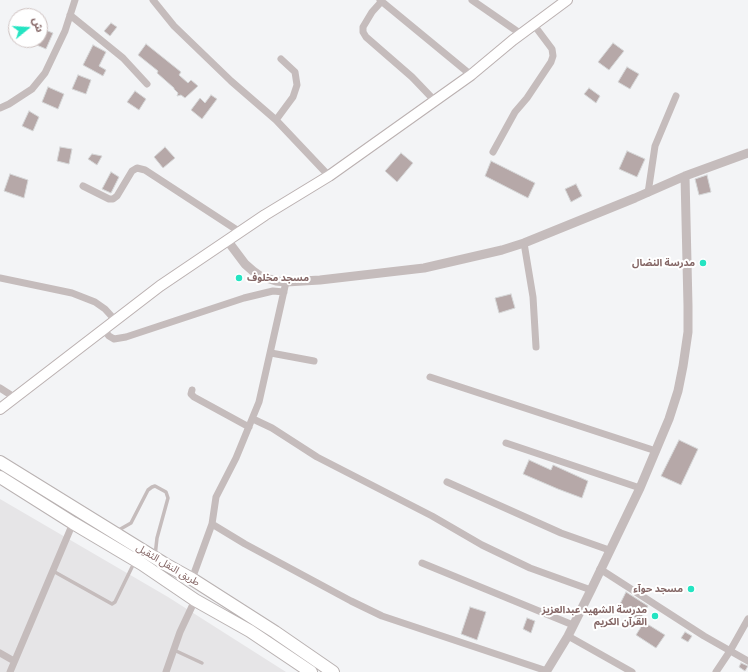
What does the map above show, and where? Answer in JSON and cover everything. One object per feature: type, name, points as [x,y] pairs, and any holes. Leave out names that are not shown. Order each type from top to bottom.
[{"type":"highway","name":"طريق النقل الثقيل","points":[[0,462],[192,579],[275,632],[333,672]]},
{"type":"highway","name":"طريق النقل الثقيل","points":[[0,476],[73,523],[136,560],[195,600],[250,630],[310,672]]},
{"type":"main road","points":[[0,409],[160,286],[227,240],[329,176],[471,75],[564,1]]},
{"type":"street","points":[[0,108],[32,89],[44,73],[65,31],[75,0]]},
{"type":"street","points":[[153,0],[174,26],[231,81],[276,120],[329,176]]},
{"type":"street","points":[[472,0],[521,34]]},
{"type":"street","points":[[434,100],[412,77],[362,32],[363,27],[372,12],[381,1],[471,75]]},
{"type":"street","points":[[70,15],[122,58],[147,84]]},
{"type":"street","points":[[493,152],[515,112],[527,98],[551,62],[553,56],[552,50],[534,24]]},
{"type":"street","points":[[276,120],[293,97],[297,85],[295,72],[281,59]]},
{"type":"street","points":[[648,192],[655,146],[676,96]]},
{"type":"street","points":[[227,240],[245,264],[260,276],[286,282],[320,280],[424,268],[502,250],[524,243],[684,176],[748,153]]},
{"type":"street","points":[[83,186],[109,199],[113,199],[117,196],[132,171],[137,168],[145,170],[240,232]]},
{"type":"street","points":[[212,524],[245,544],[382,616],[547,671],[568,636],[640,488],[669,419],[678,391],[686,348],[688,306],[684,176]]},
{"type":"street","points":[[524,243],[533,297],[536,347]]},
{"type":"street","points":[[0,278],[72,293],[95,302],[105,309],[115,320]]},
{"type":"street","points":[[192,579],[212,524],[216,497],[236,458],[259,402],[286,282]]},
{"type":"street","points":[[104,330],[114,339],[126,337],[244,298],[273,291],[284,292]]},
{"type":"street","points":[[271,353],[314,361]]},
{"type":"street","points":[[430,377],[656,450]]},
{"type":"street","points":[[0,388],[14,398]]},
{"type":"street","points":[[192,390],[191,394],[194,397],[249,427]]},
{"type":"street","points":[[253,419],[272,428],[317,457],[432,516],[482,544],[530,568],[591,590]]},
{"type":"street","points":[[506,443],[640,488]]},
{"type":"street","points":[[447,482],[561,533],[609,550]]},
{"type":"street","points":[[10,672],[73,523]]},
{"type":"street","points":[[422,563],[573,625]]},
{"type":"street","points":[[600,569],[748,661]]},
{"type":"street","points":[[166,672],[180,632],[195,600]]},
{"type":"street","points":[[716,672],[748,619]]},
{"type":"street","points":[[568,636],[632,672]]},
{"type":"street","points":[[0,653],[14,661]]},
{"type":"lane","points":[[115,532],[131,523],[148,490],[155,486],[166,492],[168,498],[156,538],[154,557]]},
{"type":"lane","points":[[53,570],[112,604],[115,602],[136,560]]},
{"type":"lane","points":[[174,650],[202,663]]},
{"type":"shaded area","points":[[0,499],[168,597],[286,672],[0,672]]},
{"type":"building","points":[[111,23],[117,27],[110,36],[104,31]]},
{"type":"building","points":[[48,31],[53,33],[48,44]]},
{"type":"building","points":[[613,43],[624,51],[609,70],[598,62]]},
{"type":"building","points":[[146,44],[181,72],[179,75],[188,83],[191,80],[198,86],[185,98],[181,95],[177,96],[178,93],[157,73],[158,71],[138,55]]},
{"type":"building","points":[[93,45],[106,52],[99,66],[106,70],[103,76],[83,65]]},
{"type":"building","points":[[627,67],[639,74],[630,89],[618,82]]},
{"type":"building","points":[[78,75],[91,80],[86,94],[72,89]]},
{"type":"building","points":[[48,87],[64,94],[58,109],[42,102]]},
{"type":"building","points":[[589,88],[600,96],[596,103],[584,94]]},
{"type":"building","points":[[135,91],[146,99],[139,110],[127,102]]},
{"type":"building","points":[[211,95],[217,99],[202,119],[191,110],[200,98],[205,103]]},
{"type":"building","points":[[29,111],[39,117],[33,131],[22,126]]},
{"type":"building","points":[[60,147],[72,149],[69,164],[57,161]]},
{"type":"building","points":[[165,147],[175,158],[163,168],[154,157]]},
{"type":"building","points":[[627,151],[645,159],[637,177],[619,169]]},
{"type":"building","points":[[401,153],[413,163],[397,182],[385,171]]},
{"type":"building","points":[[92,154],[102,156],[97,165],[88,159]]},
{"type":"building","points":[[491,161],[535,183],[528,198],[485,176]]},
{"type":"building","points":[[111,172],[119,177],[111,193],[102,189]]},
{"type":"building","points":[[10,174],[28,180],[24,198],[4,191]]},
{"type":"building","points":[[707,175],[711,192],[699,195],[695,179]]},
{"type":"building","points":[[576,184],[582,196],[571,202],[565,189]]},
{"type":"building","points":[[511,294],[515,308],[499,313],[495,298]]},
{"type":"building","points":[[679,440],[698,449],[681,485],[661,476]]},
{"type":"building","points":[[529,460],[551,470],[553,465],[588,481],[582,498],[523,474]]},
{"type":"building","points":[[626,592],[648,606],[640,620],[618,608]]},
{"type":"building","points":[[470,607],[486,612],[477,640],[461,634]]},
{"type":"building","points":[[527,618],[535,621],[531,633],[523,629]]},
{"type":"building","points":[[644,622],[665,635],[656,648],[636,635]]},
{"type":"building","points":[[685,632],[692,636],[688,642],[681,638]]},
{"type":"building","points":[[741,663],[748,666],[745,671],[739,667]]},
{"type":"place","name":"مدرسة النضال","points":[[703,263]]},
{"type":"place","name":"مسجد مخلوف","points":[[239,278]]},
{"type":"place","name":"مسجد حوآء","points":[[691,589]]},
{"type":"place","name":"مدرسة الشهيد عبدالعزيز القرآن الكريم","points":[[655,616]]}]
